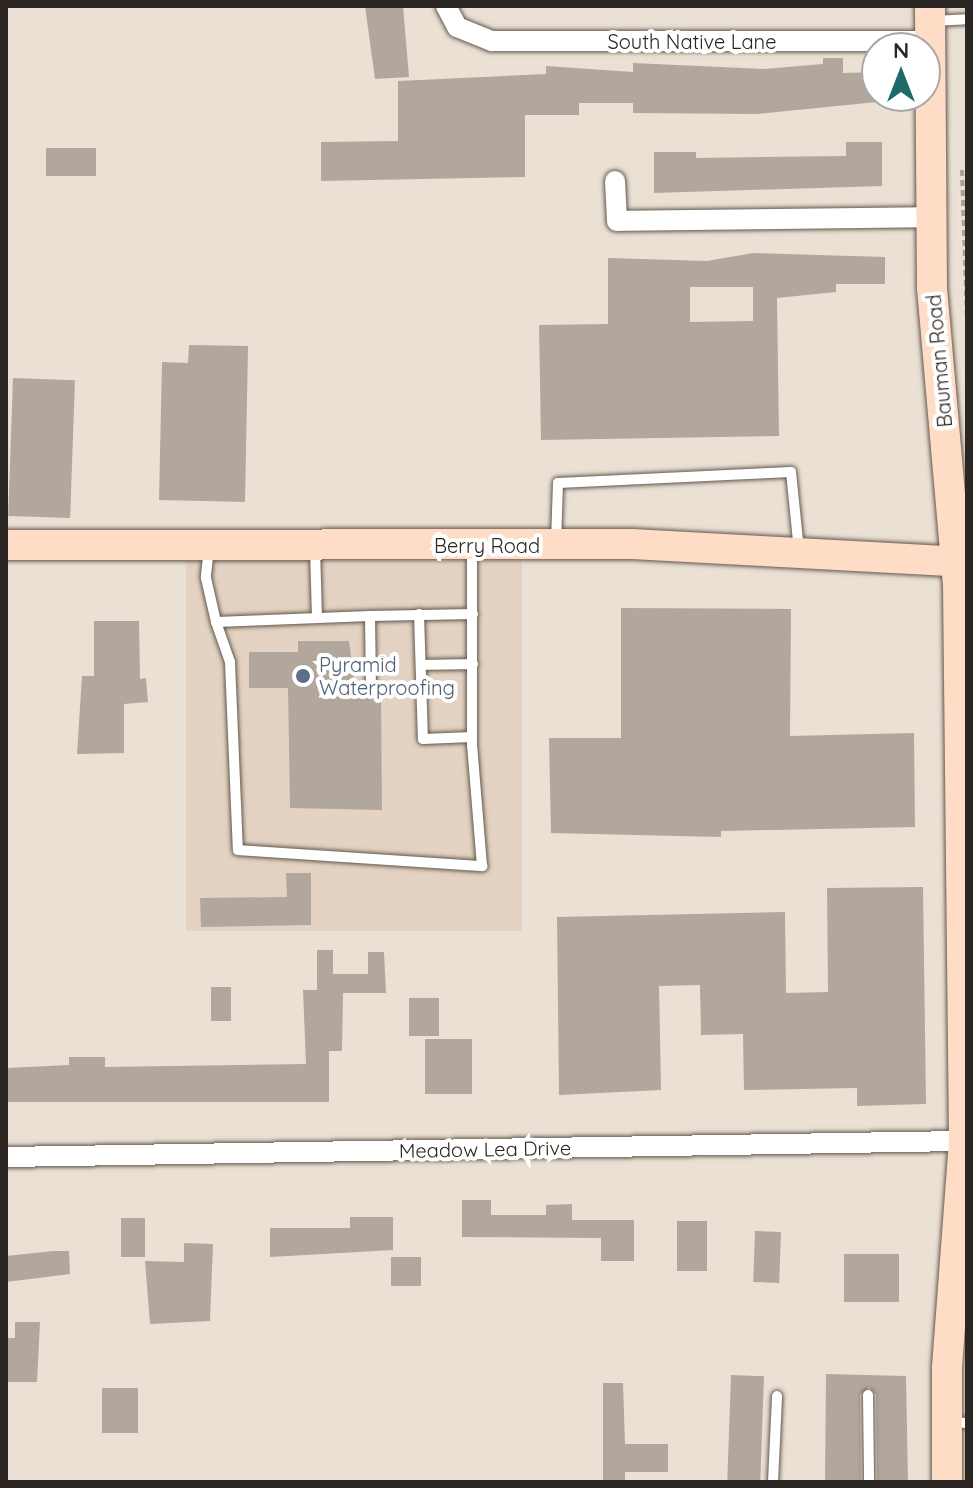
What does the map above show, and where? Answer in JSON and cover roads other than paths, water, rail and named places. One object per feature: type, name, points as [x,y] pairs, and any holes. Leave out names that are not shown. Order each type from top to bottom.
[{"type":"street","name":"South Native Lane","points":[[446,6],[457,27],[492,41],[875,41],[931,23]]},
{"type":"street","name":"Bauman Road","points":[[931,23],[935,217],[932,288],[962,562],[963,1206],[957,1422],[947,1482]]},
{"type":"street","points":[[615,181],[617,221],[935,217]]},
{"type":"street","name":"Berry Road","points":[[6,545],[556,545],[962,562]]},
{"type":"street","name":"Meadow Lea Drive","points":[[6,1157],[964,1141]]},
{"type":"lane","points":[[931,23],[967,19]]},
{"type":"lane","points":[[556,545],[558,483],[791,472],[799,553]]},
{"type":"lane","points":[[209,545],[206,578],[216,622],[230,662],[238,850],[482,866],[472,737],[472,545]]},
{"type":"lane","points":[[315,545],[317,618]]},
{"type":"lane","points":[[419,614],[423,739],[472,737]]},
{"type":"lane","points":[[216,622],[473,614]]},
{"type":"lane","points":[[370,616],[371,686]]},
{"type":"lane","points":[[421,665],[473,664]]},
{"type":"lane","points":[[868,1395],[869,1482]]},
{"type":"lane","points":[[773,1482],[777,1396]]},
{"type":"place","name":"Pyramid Waterproofing","points":[[303,676]]}]
